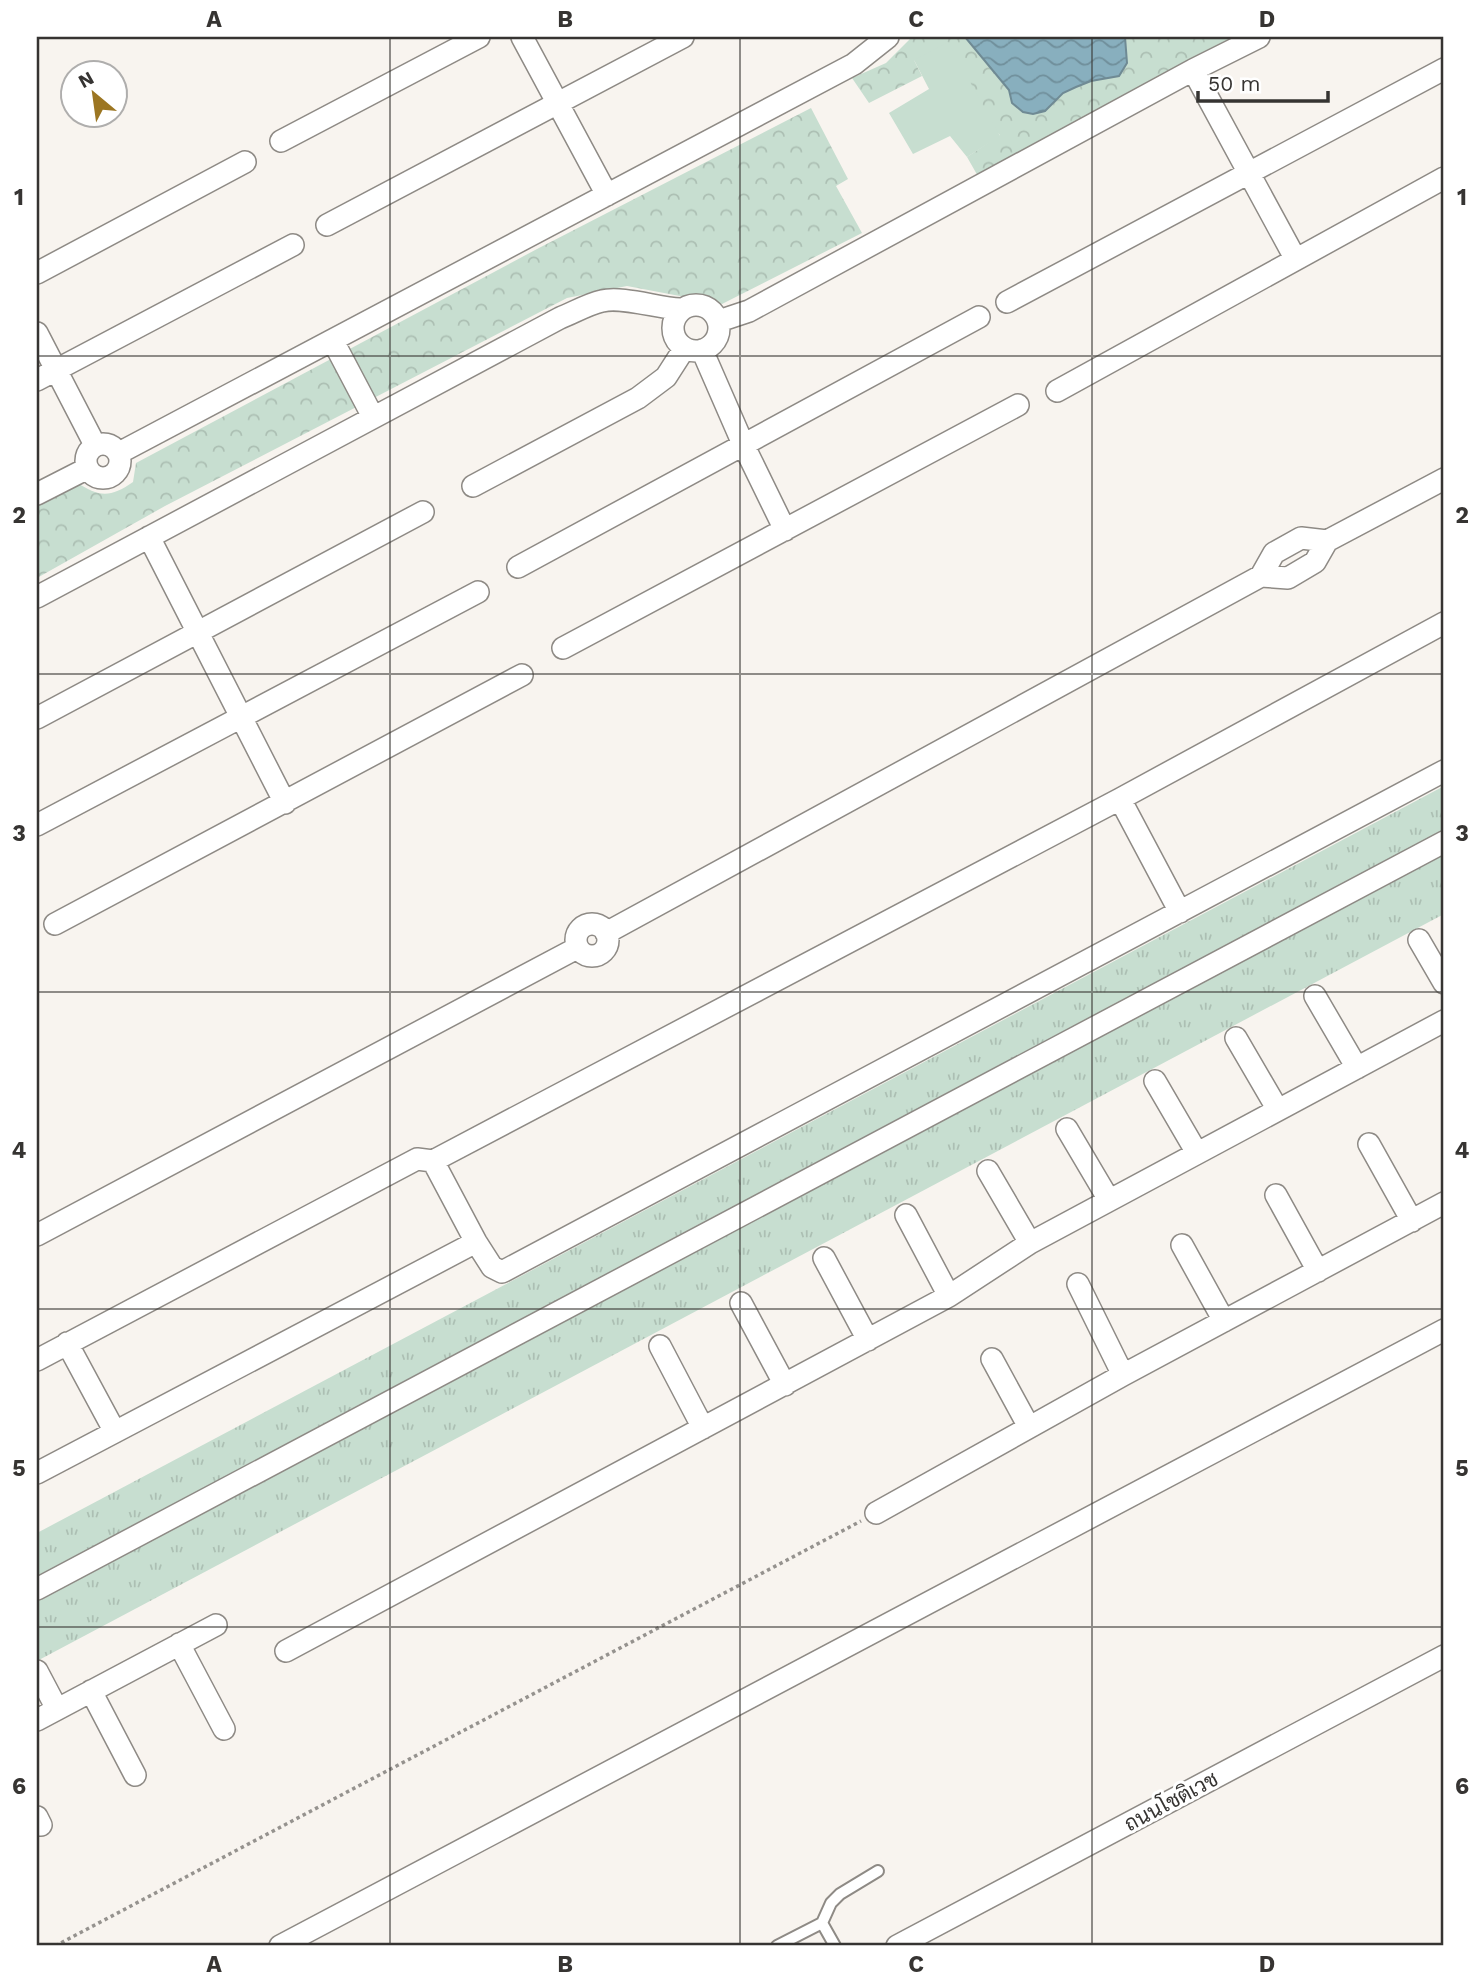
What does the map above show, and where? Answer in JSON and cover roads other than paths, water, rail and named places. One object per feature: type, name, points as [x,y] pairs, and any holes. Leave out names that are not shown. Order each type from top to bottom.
[{"type":"street","points":[[281,141],[480,37]]},
{"type":"street","points":[[522,37],[607,195]]},
{"type":"street","points":[[327,225],[683,37]]},
{"type":"street","points":[[119,453],[854,64],[888,37]]},
{"type":"street","points":[[719,321],[749,311],[1193,70],[1259,37]]},
{"type":"street","points":[[1007,302],[1444,69]]},
{"type":"street","points":[[1193,70],[1295,258]]},
{"type":"street","points":[[37,272],[245,162]]},
{"type":"street","points":[[1057,391],[1444,178]]},
{"type":"street","points":[[37,380],[293,245]]},
{"type":"street","points":[[37,597],[560,318],[603,300],[680,309],[693,304],[711,309],[719,321],[719,333],[713,344],[693,350],[666,377],[638,398],[473,486]]},
{"type":"street","points":[[680,309],[673,321],[673,335],[693,350],[785,530]]},
{"type":"street","points":[[518,567],[979,317]]},
{"type":"street","points":[[37,333],[95,445]]},
{"type":"street","points":[[333,341],[373,417]]},
{"type":"street","points":[[563,648],[1018,405]]},
{"type":"street","points":[[109,444],[119,453],[120,467],[110,478],[96,478],[86,469],[85,455],[95,445],[109,444]]},
{"type":"street","points":[[37,494],[86,469]]},
{"type":"street","points":[[37,1235],[577,948],[576,936],[584,926],[597,925],[606,933],[1261,576],[1288,578],[1315,562],[1327,541],[1444,479]]},
{"type":"street","points":[[37,718],[423,512]]},
{"type":"street","points":[[149,537],[285,803]]},
{"type":"street","points":[[37,825],[478,592]]},
{"type":"street","points":[[37,1360],[417,1159],[433,1161],[1120,799],[1444,623]]},
{"type":"street","points":[[55,924],[522,675]]},
{"type":"street","points":[[433,1161],[476,1242],[492,1267],[502,1272],[1444,771]]},
{"type":"street","points":[[1120,799],[1180,912]]},
{"type":"street","points":[[37,1588],[1444,842]]},
{"type":"street","points":[[1419,940],[1444,982]]},
{"type":"street","points":[[1315,996],[1357,1068]]},
{"type":"street","points":[[286,1651],[949,1296],[1030,1243],[1444,1021]]},
{"type":"street","points":[[1236,1038],[1278,1110]]},
{"type":"street","points":[[1155,1081],[1197,1153]]},
{"type":"street","points":[[1067,1129],[1109,1200]]},
{"type":"street","points":[[1369,1144],[1412,1221]]},
{"type":"street","points":[[988,1171],[1030,1243]]},
{"type":"street","points":[[1276,1195],[1318,1271]]},
{"type":"street","points":[[876,1513],[1123,1375],[1444,1203]]},
{"type":"street","points":[[906,1215],[949,1296]]},
{"type":"street","points":[[37,1473],[476,1242]]},
{"type":"street","points":[[1182,1245],[1224,1321]]},
{"type":"street","points":[[824,1258],[868,1340]]},
{"type":"street","points":[[1078,1284],[1123,1375]]},
{"type":"street","points":[[741,1303],[785,1384]]},
{"type":"street","points":[[280,1946],[1444,1330]]},
{"type":"street","points":[[67,1343],[115,1432]]},
{"type":"street","points":[[660,1346],[704,1428]]},
{"type":"street","points":[[992,1359],[1029,1427]]},
{"type":"street","points":[[37,1720],[216,1625]]},
{"type":"street","points":[[179,1644],[224,1729]]},
{"type":"street","name":"ถนนโชติเวช","points":[[897,1946],[1444,1657]]},
{"type":"street","points":[[37,1671],[57,1709]]},
{"type":"street","points":[[91,1691],[135,1775]]},
{"type":"lane","points":[[777,1946],[822,1923],[831,1903],[878,1871]]},
{"type":"lane","points":[[822,1923],[835,1946]]},
{"type":"water","points":[[965,37],[1125,37],[1127,63],[1119,76],[1076,87],[1063,93],[1045,111],[1033,114],[1023,112],[1012,103],[1009,90]]}]
